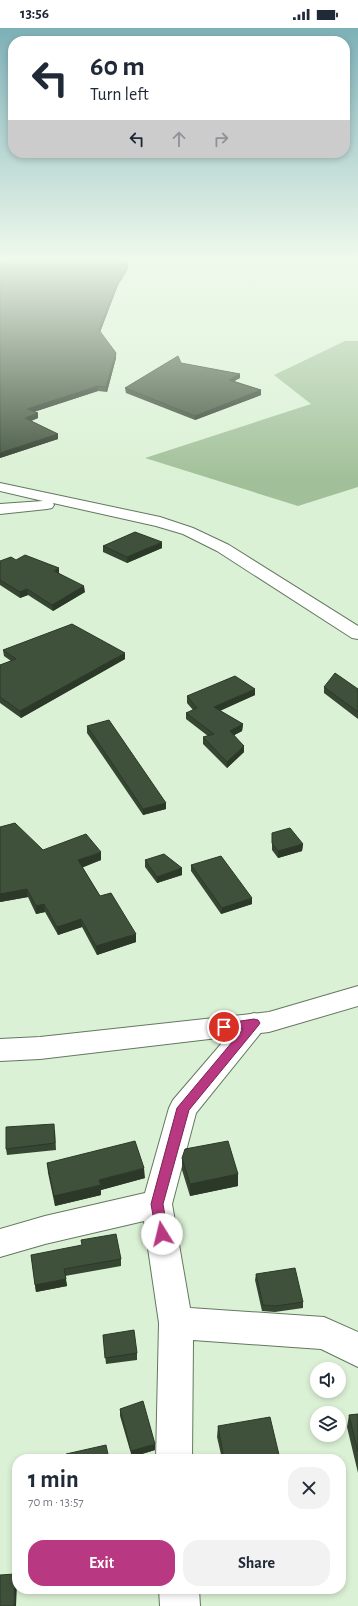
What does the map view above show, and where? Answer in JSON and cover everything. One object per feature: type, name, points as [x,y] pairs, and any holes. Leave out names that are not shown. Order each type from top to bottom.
[{"type":"street","points":[[0,487],[160,522],[188,531],[223,548],[358,634]]},
{"type":"street","points":[[0,509],[74,502]]},
{"type":"street","points":[[0,1050],[40,1048],[269,1022],[358,996]]},
{"type":"street","points":[[174,1454],[176,1323],[157,1204],[183,1108],[254,1023]]},
{"type":"street","points":[[0,1243],[45,1230],[157,1204]]},
{"type":"street","points":[[176,1323],[324,1333],[358,1350]]},
{"type":"street","points":[[179,1594],[180,1606]]},
{"type":"green space","points":[[345,341],[358,341],[358,487],[298,506],[145,458],[311,404],[274,375]]},
{"type":"building","points":[[0,332],[100,332],[116,353],[106,387],[98,386],[27,409],[38,413],[25,418],[58,434],[0,453]]},
{"type":"building","points":[[178,356],[181,363],[240,374],[229,380],[261,390],[195,416],[125,388]]},
{"type":"building","points":[[135,532],[162,542],[127,557],[103,546]]},
{"type":"building","points":[[25,555],[59,568],[54,571],[84,586],[52,605],[27,589],[20,592],[0,580],[0,561],[11,557],[16,560]]},
{"type":"building","points":[[72,624],[125,653],[20,711],[0,697],[0,665],[16,659],[3,650]]},
{"type":"building","points":[[335,673],[358,689],[358,712],[324,687]]},
{"type":"building","points":[[235,676],[255,689],[214,707],[243,724],[230,731],[244,746],[227,762],[203,737],[214,734],[186,713],[197,708],[187,696]]},
{"type":"building","points":[[109,720],[166,803],[143,809],[87,726]]},
{"type":"building","points":[[15,823],[43,850],[86,834],[101,852],[78,860],[100,896],[111,893],[136,934],[96,946],[81,919],[57,927],[44,904],[36,906],[27,889],[0,894],[0,827]]},
{"type":"building","points":[[290,828],[303,844],[278,851],[272,843],[272,833]]},
{"type":"building","points":[[164,854],[182,868],[157,877],[145,860]]},
{"type":"building","points":[[221,856],[252,898],[222,908],[191,865]]},
{"type":"building","points":[[54,1124],[55,1143],[6,1149],[6,1127]]},
{"type":"building","points":[[135,1141],[144,1168],[99,1180],[101,1185],[54,1196],[47,1163]]},
{"type":"building","points":[[228,1141],[238,1174],[190,1184],[182,1158],[185,1149]]},
{"type":"building","points":[[116,1234],[121,1259],[64,1269],[66,1279],[35,1285],[31,1255],[82,1245],[81,1240]]},
{"type":"building","points":[[295,1268],[303,1302],[276,1306],[263,1305],[256,1274]]},
{"type":"building","points":[[134,1330],[137,1353],[105,1358],[103,1335]]},
{"type":"building","points":[[143,1401],[155,1444],[131,1451],[120,1409]]},
{"type":"building","points":[[358,1414],[358,1452],[349,1415]]},
{"type":"building","points":[[270,1417],[279,1454],[223,1454],[218,1426]]},
{"type":"building","points":[[106,1445],[108,1454],[66,1454]]},
{"type":"building","points":[[12,1574],[12,1594],[14,1594],[14,1606],[0,1606],[0,1575]]},
{"type":"route","points":[[162,1234],[157,1204],[183,1108],[254,1023],[224,1027]]}]
